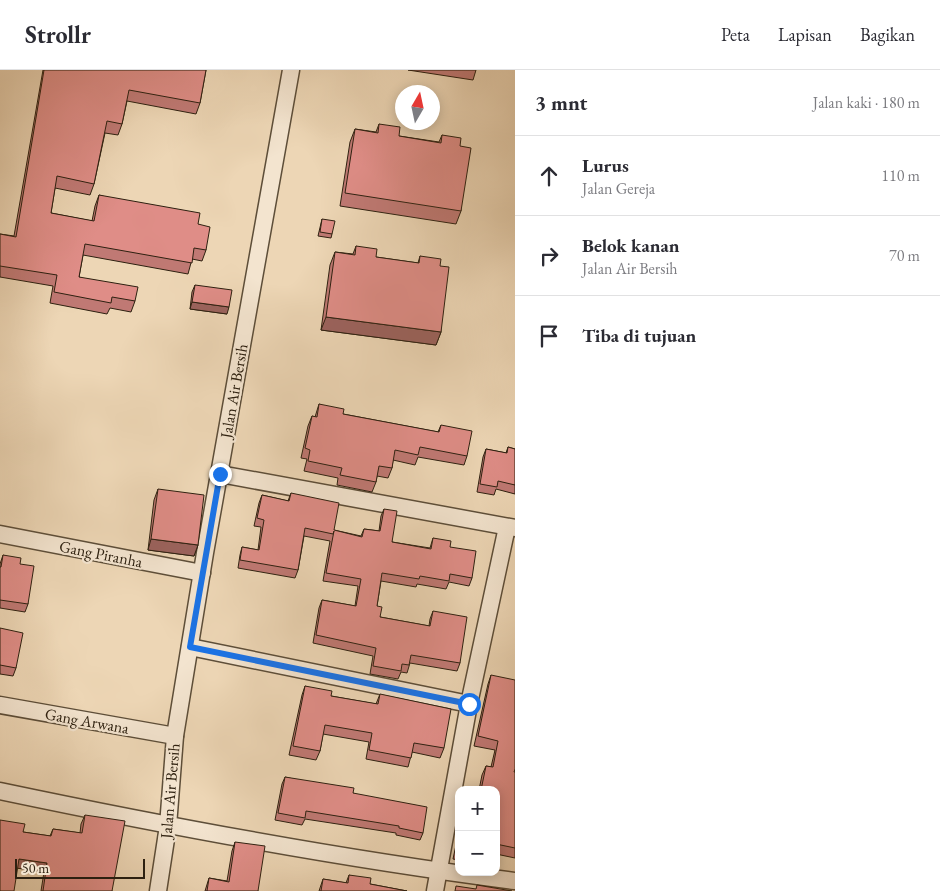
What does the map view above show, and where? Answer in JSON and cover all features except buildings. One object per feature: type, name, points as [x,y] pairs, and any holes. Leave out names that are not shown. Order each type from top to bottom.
[{"type":"street","name":"Jalan Air Bersih","points":[[158,891],[168,826],[175,736],[202,573],[292,70]]},
{"type":"street","points":[[220,474],[511,527],[469,704],[436,891]]},
{"type":"street","name":"Gang Piranha","points":[[0,534],[202,573]]},
{"type":"street","points":[[190,647],[469,704]]},
{"type":"street","name":"Gang Arwana","points":[[0,705],[175,736]]},
{"type":"street","points":[[0,792],[168,826],[440,871],[515,880]]},
{"type":"route","points":[[220,474],[190,647],[469,704]]}]
